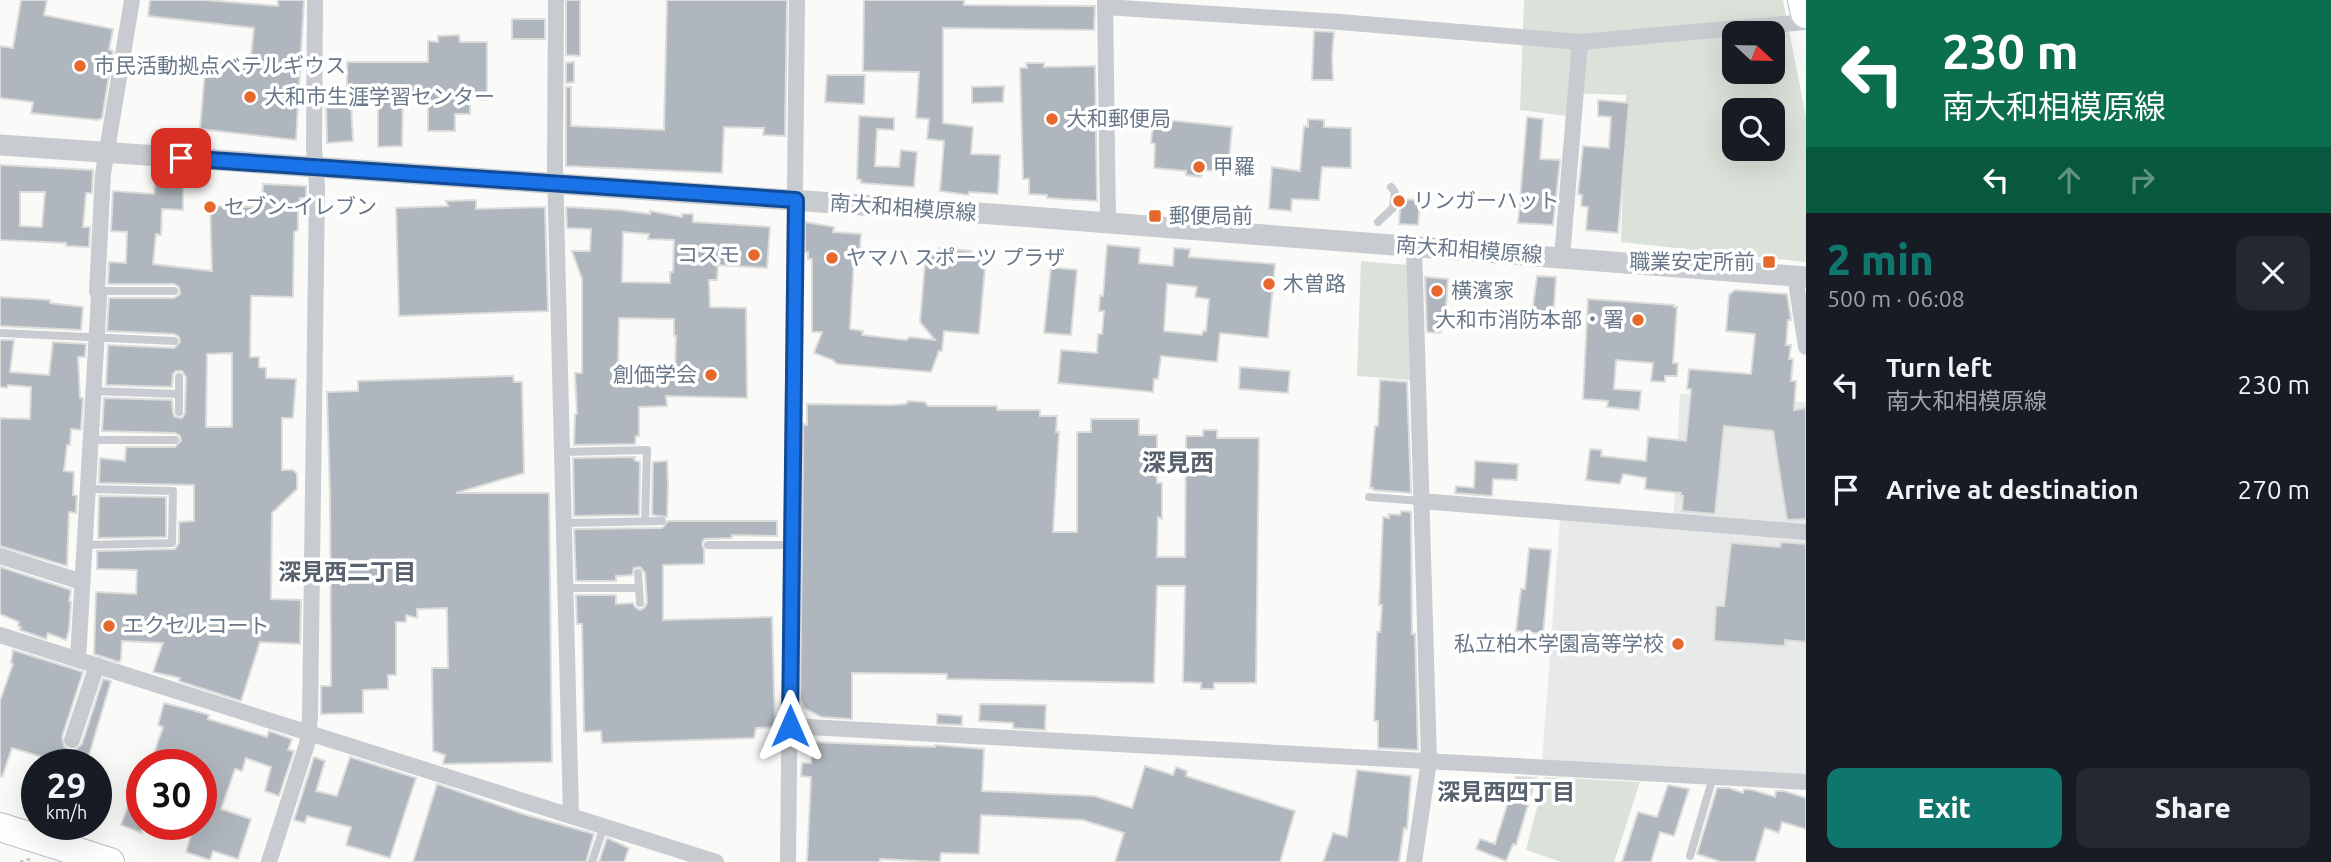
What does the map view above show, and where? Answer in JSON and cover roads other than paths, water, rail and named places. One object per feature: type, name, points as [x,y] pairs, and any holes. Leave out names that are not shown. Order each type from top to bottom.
[{"type":"highway","points":[[1803,0],[1806,13]]},
{"type":"highway","points":[[0,827],[110,862]]},
{"type":"street","points":[[78,659],[106,153],[132,0]]},
{"type":"street","points":[[270,862],[309,733],[316,167],[315,0]]},
{"type":"street","points":[[556,0],[556,183],[571,816]]},
{"type":"street","points":[[788,862],[797,0]]},
{"type":"street","points":[[1108,223],[1105,4],[1580,42],[1806,22]]},
{"type":"street","points":[[1562,257],[1580,42]]},
{"type":"street","name":"南大和相模原線","points":[[0,145],[796,200],[1800,277]]},
{"type":"street","points":[[1414,246],[1429,761],[1414,862]]},
{"type":"street","points":[[1800,277],[1806,347]]},
{"type":"street","points":[[1421,501],[1806,532]]},
{"type":"street","points":[[0,556],[82,582]]},
{"type":"street","points":[[0,635],[716,862]]},
{"type":"street","points":[[72,740],[97,665]]},
{"type":"street","points":[[790,726],[1806,782]]},
{"type":"lane","points":[[1378,222],[1393,208],[1395,192],[1391,187]]},
{"type":"lane","points":[[97,291],[174,292]]},
{"type":"lane","points":[[0,333],[174,341]]},
{"type":"lane","points":[[179,377],[179,412]]},
{"type":"lane","points":[[93,391],[179,394]]},
{"type":"lane","points":[[90,440],[175,440]]},
{"type":"lane","points":[[563,452],[647,450],[645,521]]},
{"type":"lane","points":[[84,545],[172,543],[173,491],[88,489]]},
{"type":"lane","points":[[1369,497],[1421,501]]},
{"type":"lane","points":[[565,523],[662,521]]},
{"type":"lane","points":[[708,545],[791,545]]},
{"type":"lane","points":[[638,573],[640,603]]},
{"type":"lane","points":[[565,588],[639,588]]},
{"type":"lane","points":[[1690,856],[1713,777]]},
{"type":"lane","points":[[592,862],[604,826]]},
{"type":"place","name":"市民活動拠点ベテルギウス","points":[[80,66]]},
{"type":"place","name":"大和市生涯学習センター","points":[[250,97]]},
{"type":"place","name":"大和郵便局","points":[[1052,119]]},
{"type":"place","name":"甲羅","points":[[1199,167]]},
{"type":"place","name":"リンガーハット","points":[[1399,201]]},
{"type":"place","name":"セブン-イレブン","points":[[210,207]]},
{"type":"place","name":"郵便局前","points":[[1155,216]]},
{"type":"place","name":"コスモ","points":[[754,255]]},
{"type":"place","name":"ヤマハ スポーツ プラザ","points":[[832,258]]},
{"type":"place","name":"職業安定所前","points":[[1769,262]]},
{"type":"place","name":"木曽路","points":[[1269,284]]},
{"type":"place","name":"横濱家","points":[[1437,291]]},
{"type":"place","name":"大和市消防本部・署","points":[[1638,320]]},
{"type":"place","name":"創価学会","points":[[711,375]]},
{"type":"place","name":"エクセルコート","points":[[109,626]]},
{"type":"place","name":"私立柏木学園高等学校","points":[[1678,644]]},
{"type":"district","name":"深見西","points":[[1178,463]]},
{"type":"district","name":"深見西二丁目","points":[[347,572]]},
{"type":"district","name":"深見西四丁目","points":[[1506,792]]}]
